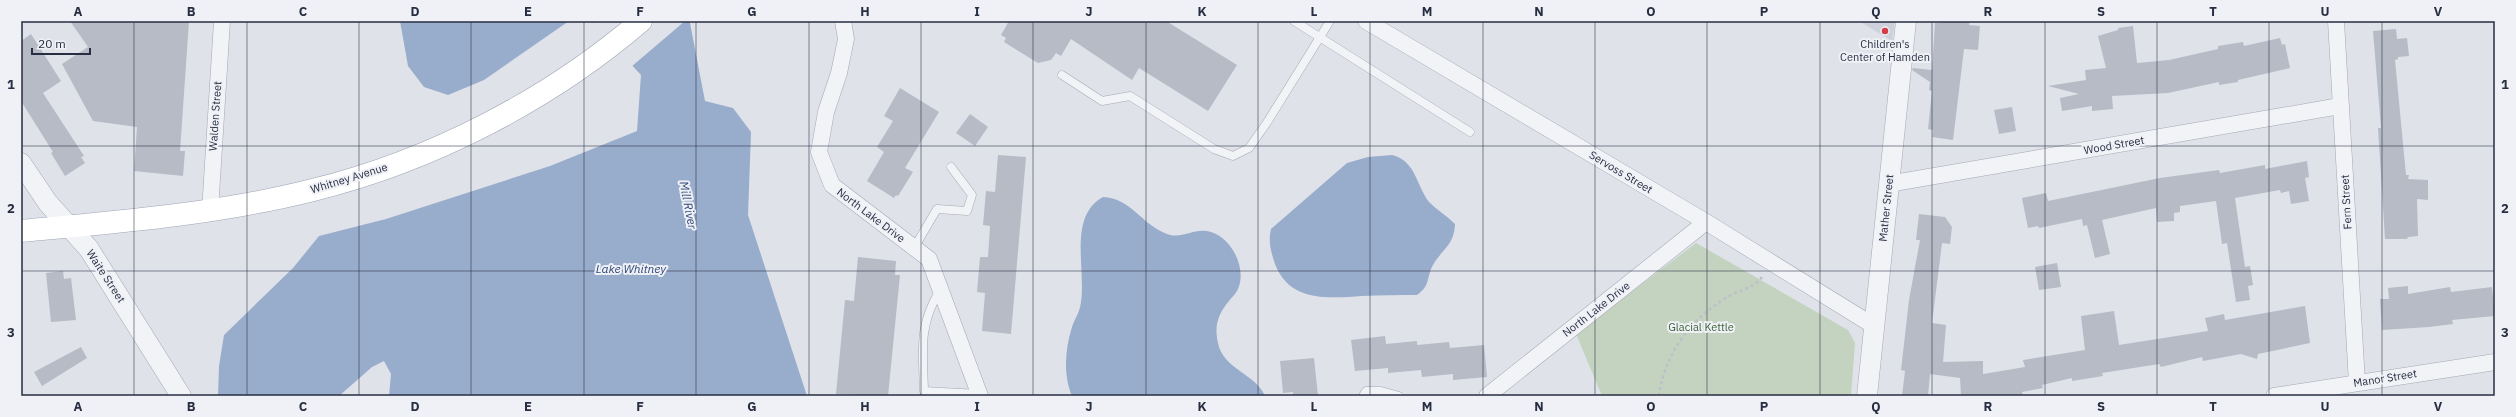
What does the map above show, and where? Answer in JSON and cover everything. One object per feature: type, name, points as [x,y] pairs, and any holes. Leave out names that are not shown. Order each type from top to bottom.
[{"type":"main road","name":"Whitney Avenue","points":[[21,231],[210,211],[314,190],[376,171],[434,148],[486,124],[531,98],[605,50],[641,21]]},
{"type":"street","name":"Walden Street","points":[[210,211],[222,21]]},
{"type":"street","name":"North Lake Drive","points":[[843,21],[846,39],[840,73],[826,112],[819,152],[832,185],[929,259],[980,395]]},
{"type":"street","name":"Servoss Street","points":[[1366,21],[1706,222],[1874,326]]},
{"type":"street","name":"Mather Street","points":[[1867,396],[1906,21]]},
{"type":"street","name":"Fern Street","points":[[2336,21],[2357,383]]},
{"type":"street","name":"Wood Street","points":[[1888,184],[2340,106]]},
{"type":"street","name":"Waite Street","points":[[21,163],[48,203],[70,226],[100,266],[181,396]]},
{"type":"street","name":"North Lake Drive","points":[[1487,396],[1706,222]]},
{"type":"street","name":"Manor Street","points":[[2274,396],[2495,362]]},
{"type":"lane","points":[[1294,21],[1470,132]]},
{"type":"lane","points":[[1062,75],[1102,100],[1130,96],[1214,149],[1233,156],[1249,148],[1330,21]]},
{"type":"lane","points":[[914,248],[938,209],[967,211],[972,195],[951,167]]},
{"type":"lane","points":[[941,290],[930,307],[924,328],[924,391],[980,395]]},
{"type":"lane","points":[[1363,396],[1366,391],[1381,391],[1399,396]]},
{"type":"path","points":[[1659,396],[1661,379],[1670,356],[1692,326],[1716,304],[1760,280],[1772,263]]},
{"type":"shaded area","name":"Children's Center of Hamden","points":[[1859,21],[1895,21],[1892,41]]},
{"type":"green space","name":"Glacial Kettle","points":[[1696,243],[1848,330],[1855,343],[1851,396],[1602,396],[1576,334]]},
{"type":"water","points":[[400,21],[569,21],[484,80],[448,95],[424,87],[408,66]]},
{"type":"water","name":"Lake Whitney","points":[[591,21],[689,21],[705,101],[733,108],[751,132],[748,215],[807,396],[389,396],[391,374],[384,361],[372,367],[339,396],[218,396],[219,366],[224,335],[293,268],[319,236],[386,219],[550,166],[637,131],[641,75]]},
{"type":"water","points":[[1392,155],[1406,162],[1415,174],[1429,202],[1455,224],[1450,242],[1433,265],[1424,288],[1417,295],[1324,297],[1300,292],[1290,286],[1282,277],[1272,255],[1270,247],[1271,229],[1347,163],[1368,157]]},
{"type":"water","points":[[1103,197],[1121,202],[1150,225],[1167,234],[1178,236],[1199,231],[1211,232],[1219,235],[1231,247],[1239,264],[1241,272],[1240,281],[1237,291],[1225,306],[1218,320],[1216,331],[1218,343],[1221,352],[1226,359],[1255,382],[1261,388],[1265,396],[1072,396],[1067,379],[1066,362],[1070,335],[1080,309],[1081,302],[1082,230],[1086,217],[1092,206]]},
{"type":"pier","points":[[596,21],[685,21],[631,67],[591,24]]},
{"type":"building","points":[[70,21],[189,21],[180,151],[185,151],[183,176],[134,171],[137,127],[93,121],[62,64],[88,47]]},
{"type":"building","points":[[1009,21],[1166,21],[1237,65],[1208,111],[1139,68],[1132,80],[1071,39],[1061,56],[1056,53],[1051,60],[1038,63],[1004,42],[1006,38],[1001,35]]},
{"type":"building","points":[[1940,21],[1970,21],[1969,25],[1980,26],[1978,50],[1964,49],[1953,140],[1932,137],[1933,130],[1928,129],[1932,91],[1929,90],[1930,82],[1912,70],[1913,68],[1932,70],[1935,23],[1940,23]]},
{"type":"building","points":[[2133,26],[2137,63],[2169,60],[2218,49],[2218,46],[2243,42],[2244,46],[2280,38],[2282,45],[2285,44],[2290,68],[2238,80],[2238,82],[2219,85],[2219,82],[2168,93],[2112,96],[2113,109],[2092,111],[2092,106],[2062,111],[2060,98],[2079,94],[2048,86],[2086,80],[2085,70],[2106,68],[2098,36],[2118,30],[2118,28]]},
{"type":"building","points":[[2396,29],[2397,39],[2407,38],[2409,56],[2398,57],[2398,59],[2395,60],[2406,175],[2409,175],[2408,179],[2428,180],[2428,200],[2417,199],[2418,236],[2408,237],[2407,239],[2385,239],[2378,128],[2381,128],[2373,31]]},
{"type":"building","points":[[31,34],[61,81],[43,93],[84,156],[81,157],[85,163],[65,176],[51,153],[53,152],[21,101],[21,41]]},
{"type":"building","points":[[900,88],[939,112],[905,168],[913,172],[898,196],[896,195],[894,198],[867,181],[884,152],[877,147],[893,121],[884,116]]},
{"type":"building","points":[[2012,107],[2016,131],[1999,134],[1994,110]]},
{"type":"building","points":[[970,114],[988,127],[975,146],[956,133]]},
{"type":"building","points":[[998,155],[1026,157],[1011,334],[982,331],[985,293],[977,292],[980,257],[988,257],[990,226],[983,225],[986,191],[995,192]]},
{"type":"building","points":[[2307,161],[2309,177],[2305,178],[2309,201],[2291,204],[2289,191],[2281,193],[2280,190],[2235,198],[2245,267],[2250,266],[2253,285],[2248,286],[2250,300],[2236,302],[2227,243],[2222,244],[2216,201],[2180,206],[2180,212],[2174,213],[2174,221],[2157,222],[2156,208],[2102,220],[2110,254],[2095,258],[2087,225],[2083,226],[2082,219],[2039,228],[2038,226],[2028,228],[2022,198],[2046,193],[2048,201],[2160,178],[2219,170],[2220,173],[2265,165],[2265,169]]},
{"type":"building","points":[[1919,214],[1945,217],[1952,227],[1950,244],[1942,243],[1932,323],[1946,325],[1943,362],[1983,361],[1983,374],[2025,367],[2023,360],[2085,350],[2081,316],[2114,311],[2119,345],[2208,331],[2205,318],[2224,314],[2225,320],[2305,306],[2310,343],[2258,354],[2257,359],[2241,354],[2203,361],[2202,357],[2161,367],[2159,364],[2102,373],[2103,376],[2072,381],[2072,378],[2042,385],[2043,388],[2022,392],[2023,396],[1961,396],[1960,378],[1930,374],[1928,396],[1902,396],[1905,371],[1901,370],[1909,300],[1920,240],[1916,240]]},
{"type":"building","points":[[858,257],[896,261],[895,275],[900,275],[888,396],[836,394],[845,300],[854,301]]},
{"type":"building","points":[[2057,263],[2061,287],[2039,290],[2035,267]]},
{"type":"building","points":[[63,271],[64,279],[71,278],[76,320],[51,322],[46,273]]},
{"type":"building","points":[[2408,286],[2408,294],[2450,287],[2451,292],[2492,287],[2495,316],[2452,320],[2453,324],[2429,327],[2382,330],[2380,299],[2389,299],[2388,288]]},
{"type":"building","points":[[1385,336],[1386,344],[1417,341],[1417,345],[1449,342],[1450,348],[1484,345],[1487,377],[1453,380],[1453,374],[1422,377],[1421,370],[1388,373],[1388,368],[1355,371],[1351,340]]},
{"type":"building","points":[[81,347],[87,358],[42,386],[34,372]]},
{"type":"building","points":[[1314,358],[1318,396],[1293,396],[1293,392],[1283,393],[1280,361]]},
{"type":"place","name":"Children's Center of Hamden","points":[[1885,31]]},
{"type":"water label","name":"Mill River","points":[[688,205]]}]
